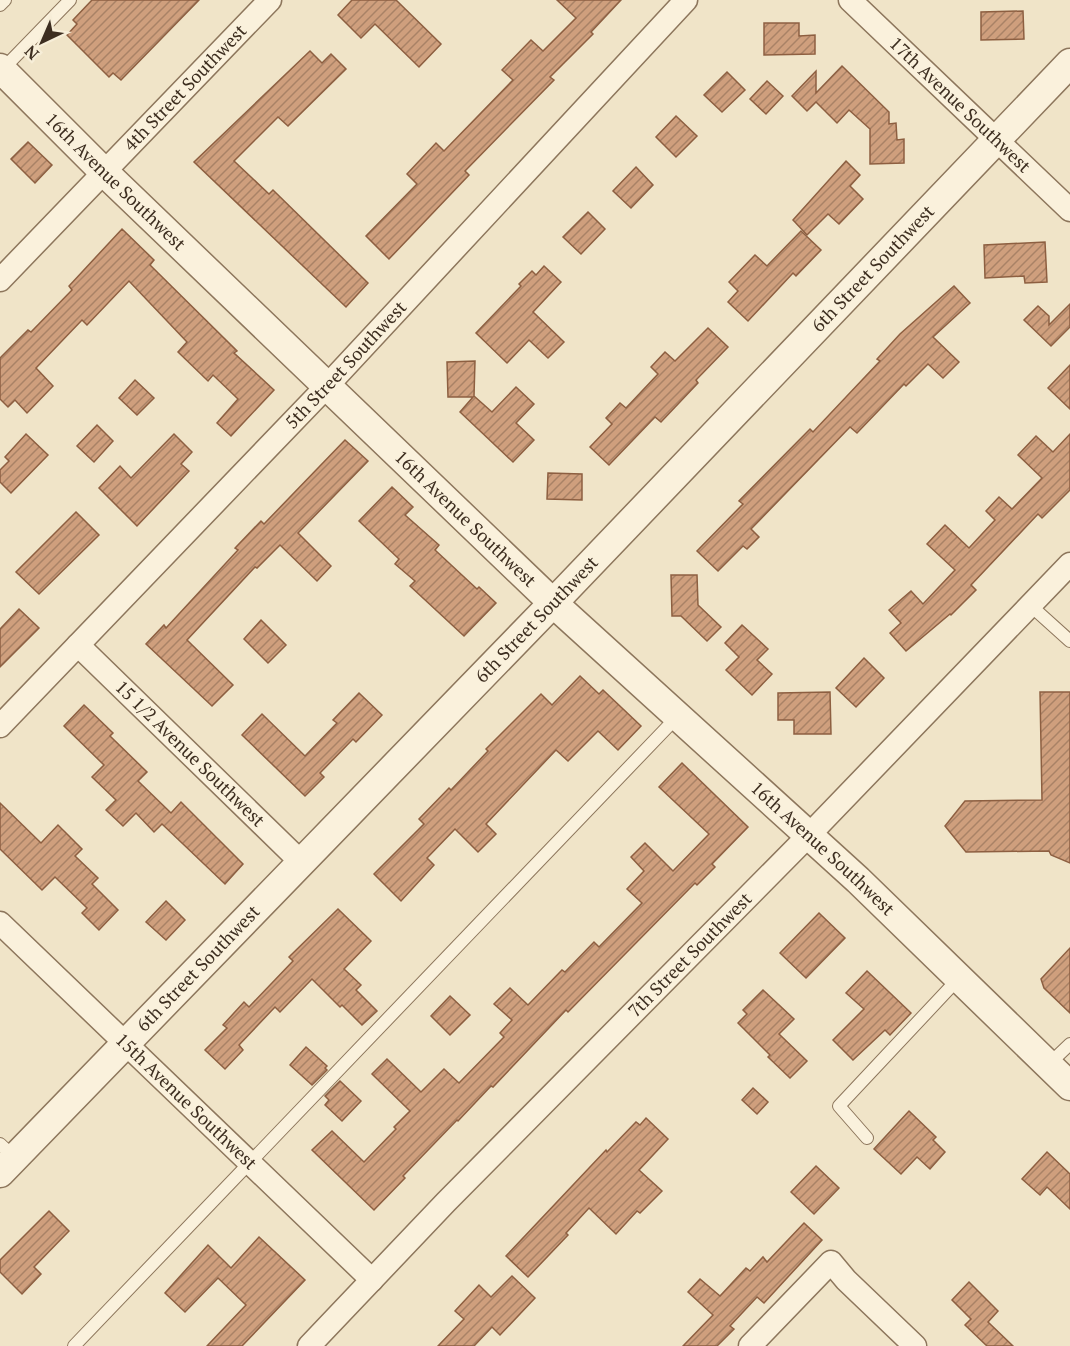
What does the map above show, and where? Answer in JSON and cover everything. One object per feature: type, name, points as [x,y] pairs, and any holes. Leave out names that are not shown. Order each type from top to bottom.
[{"type":"street","name":"4th Street Southwest","points":[[0,280],[270,0]]},
{"type":"street","name":"5th Street Southwest","points":[[0,726],[327,386],[686,0]]},
{"type":"street","name":"17th Avenue Southwest","points":[[850,0],[1070,210]]},
{"type":"street","name":"6th Street Southwest","points":[[5,1158],[125,1043],[553,603],[1070,63]]},
{"type":"street","name":"16th Avenue Southwest","points":[[1,69],[104,172],[553,603],[809,835],[1070,1086]]},
{"type":"street","name":"7th Street Southwest","points":[[309,1346],[463,1185],[809,835],[1070,564]]},
{"type":"street","name":"15 1/2 Avenue Southwest","points":[[78,645],[301,862]]},
{"type":"street","name":"15th Avenue Southwest","points":[[0,923],[372,1280]]},
{"type":"street","points":[[750,1346],[831,1262],[846,1280],[915,1346]]},
{"type":"lane","points":[[0,5],[5,0]]},
{"type":"lane","points":[[1,69],[70,0]]},
{"type":"lane","points":[[1030,605],[1070,641]]},
{"type":"lane","points":[[74,1346],[678,716]]},
{"type":"lane","points":[[867,1138],[839,1106],[959,978]]},
{"type":"lane","points":[[1048,1065],[1070,1044]]},
{"type":"building","points":[[92,0],[199,0],[121,80],[113,73],[109,77],[67,35],[77,24],[73,20]]},
{"type":"building","points":[[352,0],[396,0],[441,44],[419,67],[375,24],[361,38],[338,15]]},
{"type":"building","points":[[557,0],[621,0],[591,32],[593,34],[550,77],[554,80],[465,171],[469,175],[389,259],[366,236],[417,184],[407,174],[436,143],[444,151],[513,80],[502,70],[531,40],[543,51],[576,18]]},
{"type":"building","points":[[1023,11],[1024,39],[981,40],[981,12]]},
{"type":"building","points":[[764,23],[799,23],[799,36],[815,35],[815,54],[764,55]]},
{"type":"building","points":[[310,51],[322,63],[331,54],[346,69],[288,126],[278,117],[234,161],[269,194],[273,190],[368,283],[346,307],[194,162]]},
{"type":"building","points":[[842,66],[889,112],[889,124],[896,123],[897,140],[904,139],[904,163],[870,164],[870,129],[849,110],[837,123],[816,102],[807,111],[792,96],[816,71],[816,93]]},
{"type":"building","points":[[727,72],[745,90],[722,112],[704,95]]},
{"type":"building","points":[[767,81],[783,96],[766,114],[750,99]]},
{"type":"building","points":[[676,116],[697,136],[676,157],[656,137]]},
{"type":"building","points":[[28,142],[52,165],[35,183],[11,159]]},
{"type":"building","points":[[846,161],[860,175],[850,186],[863,199],[839,224],[828,214],[807,235],[793,220]]},
{"type":"building","points":[[636,167],[653,185],[631,208],[613,191]]},
{"type":"building","points":[[588,212],[605,229],[581,254],[563,237]]},
{"type":"building","points":[[122,229],[154,260],[150,265],[237,351],[234,353],[274,390],[231,436],[217,423],[238,399],[213,375],[208,381],[178,352],[187,342],[129,281],[87,325],[82,320],[36,368],[53,386],[27,413],[15,400],[8,407],[0,399],[0,358],[28,330],[31,332],[72,290],[69,286]]},
{"type":"building","points":[[801,231],[821,250],[796,276],[793,273],[748,321],[728,302],[738,291],[729,282],[755,255],[767,266]]},
{"type":"building","points":[[1045,242],[1047,282],[1025,283],[1024,276],[985,278],[984,245]]},
{"type":"building","points":[[544,266],[561,282],[533,312],[564,342],[548,358],[529,340],[507,363],[476,333],[521,286],[519,284],[532,271],[536,275]]},
{"type":"building","points":[[954,286],[970,303],[933,337],[959,362],[943,378],[928,364],[906,386],[904,384],[857,433],[850,427],[751,529],[759,537],[747,549],[743,546],[718,571],[697,551],[743,504],[739,501],[810,429],[813,432],[880,361],[877,359],[900,334]]},
{"type":"building","points":[[1070,304],[1070,327],[1051,346],[1024,320],[1038,306],[1049,316],[1049,325]]},
{"type":"building","points":[[708,328],[728,347],[696,380],[698,383],[661,422],[655,417],[609,465],[590,447],[612,424],[606,418],[620,403],[626,408],[658,374],[651,367],[665,352],[675,361]]},
{"type":"building","points":[[475,361],[474,396],[492,412],[516,387],[534,404],[516,423],[534,440],[513,462],[460,412],[473,397],[448,397],[447,362]]},
{"type":"building","points":[[1070,365],[1070,409],[1048,388]]},
{"type":"building","points":[[135,380],[154,398],[137,415],[119,398]]},
{"type":"building","points":[[97,425],[113,441],[94,462],[77,446]]},
{"type":"building","points":[[26,434],[48,455],[11,493],[0,482],[0,470],[9,461],[5,457]]},
{"type":"building","points":[[174,434],[192,452],[181,464],[189,471],[137,526],[99,488],[120,466],[131,478]]},
{"type":"building","points":[[1070,434],[1070,490],[1042,518],[1038,514],[971,585],[976,590],[951,615],[906,651],[890,633],[901,623],[889,610],[911,591],[923,604],[955,570],[927,544],[945,525],[969,548],[995,520],[986,511],[999,497],[1012,509],[1042,478],[1018,455],[1036,436],[1053,452]]},
{"type":"building","points":[[345,440],[368,461],[298,533],[331,566],[317,581],[280,545],[257,568],[255,567],[187,640],[233,685],[212,706],[146,644],[164,625],[166,628],[238,550],[235,548],[261,521],[264,524]]},
{"type":"building","points":[[548,473],[582,474],[582,500],[547,499]]},
{"type":"building","points":[[392,487],[413,507],[405,515],[439,545],[435,550],[477,589],[479,587],[496,603],[464,636],[410,586],[415,581],[395,564],[399,559],[359,521]]},
{"type":"building","points":[[76,512],[99,535],[39,594],[16,572]]},
{"type":"building","points":[[671,575],[697,575],[698,605],[721,627],[707,641],[681,616],[672,616]]},
{"type":"building","points":[[19,609],[39,628],[0,667],[0,629]]},
{"type":"building","points":[[261,620],[286,645],[268,663],[244,639]]},
{"type":"building","points":[[742,625],[768,649],[757,660],[772,674],[752,695],[726,670],[739,657],[725,643]]},
{"type":"building","points":[[864,658],[884,678],[856,707],[836,688]]},
{"type":"building","points":[[580,676],[599,694],[603,690],[641,726],[618,750],[598,731],[568,761],[556,750],[486,824],[496,834],[478,852],[455,829],[427,858],[434,865],[401,901],[374,874],[424,824],[419,819],[449,788],[451,790],[488,751],[486,749],[541,694],[552,705]]},
{"type":"building","points":[[830,692],[831,734],[794,734],[794,720],[778,720],[778,693]]},
{"type":"building","points":[[1040,692],[1070,692],[1070,863],[1051,855],[1049,851],[966,852],[945,826],[965,801],[1042,800]]},
{"type":"building","points":[[359,693],[382,715],[356,742],[353,739],[320,773],[324,777],[305,796],[242,735],[262,714],[305,756],[337,723],[333,720]]},
{"type":"building","points":[[84,705],[113,733],[110,736],[147,772],[138,781],[171,813],[181,802],[243,864],[225,884],[162,824],[154,832],[136,813],[123,826],[106,810],[116,800],[92,777],[104,765],[64,726]]},
{"type":"building","points":[[682,763],[748,827],[712,864],[715,867],[697,885],[695,883],[568,1012],[566,1010],[493,1087],[491,1086],[403,1176],[405,1178],[374,1210],[312,1150],[332,1131],[364,1162],[410,1111],[372,1074],[387,1059],[421,1092],[444,1069],[459,1083],[504,1037],[500,1033],[512,1020],[494,1004],[510,988],[528,1005],[562,970],[565,972],[594,942],[599,947],[642,903],[627,889],[644,871],[631,857],[645,843],[673,871],[709,834],[659,787]]},
{"type":"building","points":[[0,803],[41,843],[58,825],[82,849],[75,856],[98,878],[92,884],[118,910],[99,930],[82,913],[87,908],[55,877],[42,890],[0,849]]},
{"type":"building","points":[[166,901],[185,920],[166,940],[146,922]]},
{"type":"building","points":[[338,909],[371,941],[344,969],[361,985],[356,990],[377,1011],[362,1025],[312,979],[280,1012],[275,1007],[239,1045],[243,1050],[225,1069],[205,1050],[227,1028],[223,1025],[244,1002],[249,1007],[293,961],[289,957]]},
{"type":"building","points":[[819,913],[845,938],[806,978],[780,953]]},
{"type":"building","points":[[1070,948],[1070,1013],[1044,988],[1041,979]]},
{"type":"building","points":[[867,971],[911,1013],[890,1035],[885,1030],[853,1060],[833,1040],[864,1009],[846,993]]},
{"type":"building","points":[[763,990],[794,1019],[779,1034],[807,1061],[790,1078],[738,1023],[747,1014],[743,1010]]},
{"type":"building","points":[[450,996],[470,1015],[450,1035],[431,1016]]},
{"type":"building","points":[[306,1047],[327,1066],[325,1068],[327,1070],[312,1085],[290,1065]]},
{"type":"building","points":[[340,1081],[361,1101],[342,1121],[325,1105],[329,1100],[325,1096]]},
{"type":"building","points":[[753,1088],[768,1102],[757,1114],[742,1100]]},
{"type":"building","points":[[909,1111],[936,1137],[933,1140],[945,1152],[930,1169],[917,1157],[901,1174],[874,1149]]},
{"type":"building","points":[[646,1118],[668,1139],[639,1170],[662,1191],[640,1213],[637,1211],[616,1234],[589,1208],[566,1233],[568,1235],[528,1277],[506,1256],[606,1150],[607,1152],[636,1122],[640,1125]]},
{"type":"building","points":[[1047,1152],[1070,1174],[1070,1209],[1047,1187],[1040,1195],[1022,1179]]},
{"type":"building","points":[[816,1166],[839,1188],[814,1214],[791,1192]]},
{"type":"building","points":[[49,1211],[69,1231],[34,1267],[41,1274],[22,1294],[0,1272],[0,1260]]},
{"type":"building","points":[[804,1223],[822,1240],[764,1303],[757,1297],[730,1326],[734,1329],[717,1346],[683,1346],[713,1315],[688,1292],[700,1279],[720,1296],[746,1268],[750,1271],[763,1257],[767,1262]]},
{"type":"building","points":[[259,1237],[305,1280],[242,1346],[207,1346],[246,1305],[218,1278],[185,1312],[165,1293],[208,1245],[231,1268]]},
{"type":"building","points":[[512,1276],[535,1298],[500,1335],[492,1327],[474,1346],[438,1346],[464,1319],[455,1311],[479,1285],[491,1297]]},
{"type":"building","points":[[969,1282],[998,1311],[988,1322],[1013,1346],[987,1346],[965,1325],[971,1319],[952,1300]]}]
